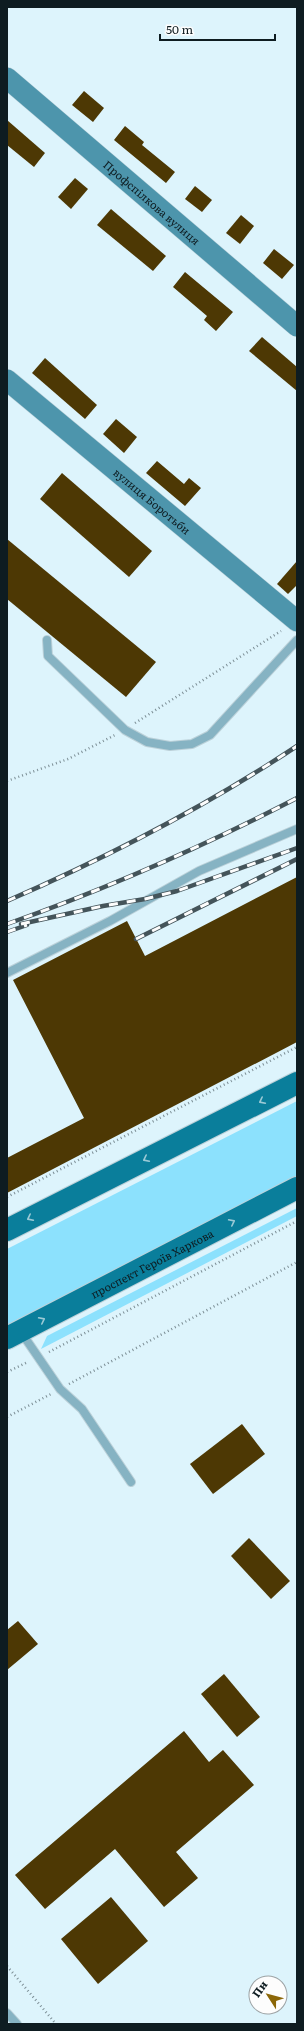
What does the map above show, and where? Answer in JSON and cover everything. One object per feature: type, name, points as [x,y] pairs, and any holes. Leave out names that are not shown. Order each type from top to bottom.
[{"type":"main road","points":[[7,1230],[297,1083]]},
{"type":"main road","name":"проспект Героїв Харкова","points":[[14,1334],[297,1188]]},
{"type":"street","name":"Профспілкова вулиця","points":[[7,78],[297,326]]},
{"type":"street","name":"вулиця Боротьби","points":[[7,380],[294,620]]},
{"type":"lane","points":[[47,640],[48,656],[125,730],[147,742],[170,746],[192,744],[210,735],[297,640]]},
{"type":"lane","points":[[7,973],[110,921],[199,871],[297,829]]},
{"type":"lane","points":[[14,1334],[38,1357],[60,1389],[82,1409],[131,1482]]},
{"type":"lane","points":[[7,2013],[17,2024]]},
{"type":"path","points":[[7,781],[68,759],[125,730],[278,634],[294,620]]},
{"type":"path","points":[[7,1197],[297,1047]]},
{"type":"path","points":[[7,1372],[297,1221]]},
{"type":"path","points":[[7,1417],[297,1262]]},
{"type":"path","points":[[7,1966],[56,2024]]},
{"type":"shaded area","points":[[297,1101],[297,1176],[7,1325],[7,1249]]},
{"type":"shaded area","points":[[297,1208],[297,1216],[41,1349],[47,1336]]},
{"type":"building","points":[[84,91],[104,108],[93,122],[72,105]]},
{"type":"building","points":[[7,120],[45,153],[34,167],[7,145]]},
{"type":"building","points":[[125,126],[144,142],[142,145],[175,172],[166,183],[114,140]]},
{"type":"building","points":[[75,178],[88,189],[71,209],[58,197]]},
{"type":"building","points":[[195,186],[212,200],[202,212],[185,199]]},
{"type":"building","points":[[111,209],[166,256],[153,271],[97,225]]},
{"type":"building","points":[[241,215],[254,226],[240,244],[226,233]]},
{"type":"building","points":[[274,249],[294,265],[282,279],[263,263]]},
{"type":"building","points":[[185,272],[233,312],[216,331],[204,320],[207,316],[173,287]]},
{"type":"building","points":[[262,337],[297,367],[297,391],[249,351]]},
{"type":"building","points":[[45,358],[97,405],[85,419],[32,373]]},
{"type":"building","points":[[116,419],[137,437],[124,453],[103,434]]},
{"type":"building","points":[[157,461],[184,484],[189,478],[201,488],[185,506],[146,473]]},
{"type":"building","points":[[62,473],[152,551],[129,577],[40,499]]},
{"type":"building","points":[[7,539],[156,662],[126,697],[7,599]]},
{"type":"building","points":[[297,561],[297,585],[288,594],[277,584]]},
{"type":"building","points":[[297,877],[297,1042],[7,1193],[7,1158],[84,1118],[13,980],[127,921],[145,956]]},
{"type":"building","points":[[242,1424],[265,1454],[213,1494],[190,1464]]},
{"type":"building","points":[[249,1538],[290,1581],[271,1599],[231,1556]]},
{"type":"building","points":[[18,1621],[38,1644],[7,1670],[7,1630]]},
{"type":"building","points":[[224,1674],[260,1717],[237,1737],[201,1694]]},
{"type":"building","points":[[184,1731],[209,1762],[223,1750],[254,1785],[176,1852],[198,1878],[164,1907],[115,1849],[45,1909],[15,1875]]},
{"type":"building","points":[[111,1897],[148,1941],[98,1984],[61,1939]]},
{"type":"railway","points":[[7,901],[82,867],[155,830],[227,790],[297,746]]},
{"type":"railway","points":[[7,924],[44,911],[154,866],[262,816],[297,798]]},
{"type":"railway","points":[[21,924],[103,906],[145,899],[177,891],[297,848]]},
{"type":"railway","points":[[136,939],[297,859]]},
{"type":"railway","points":[[7,932],[27,925]]}]
